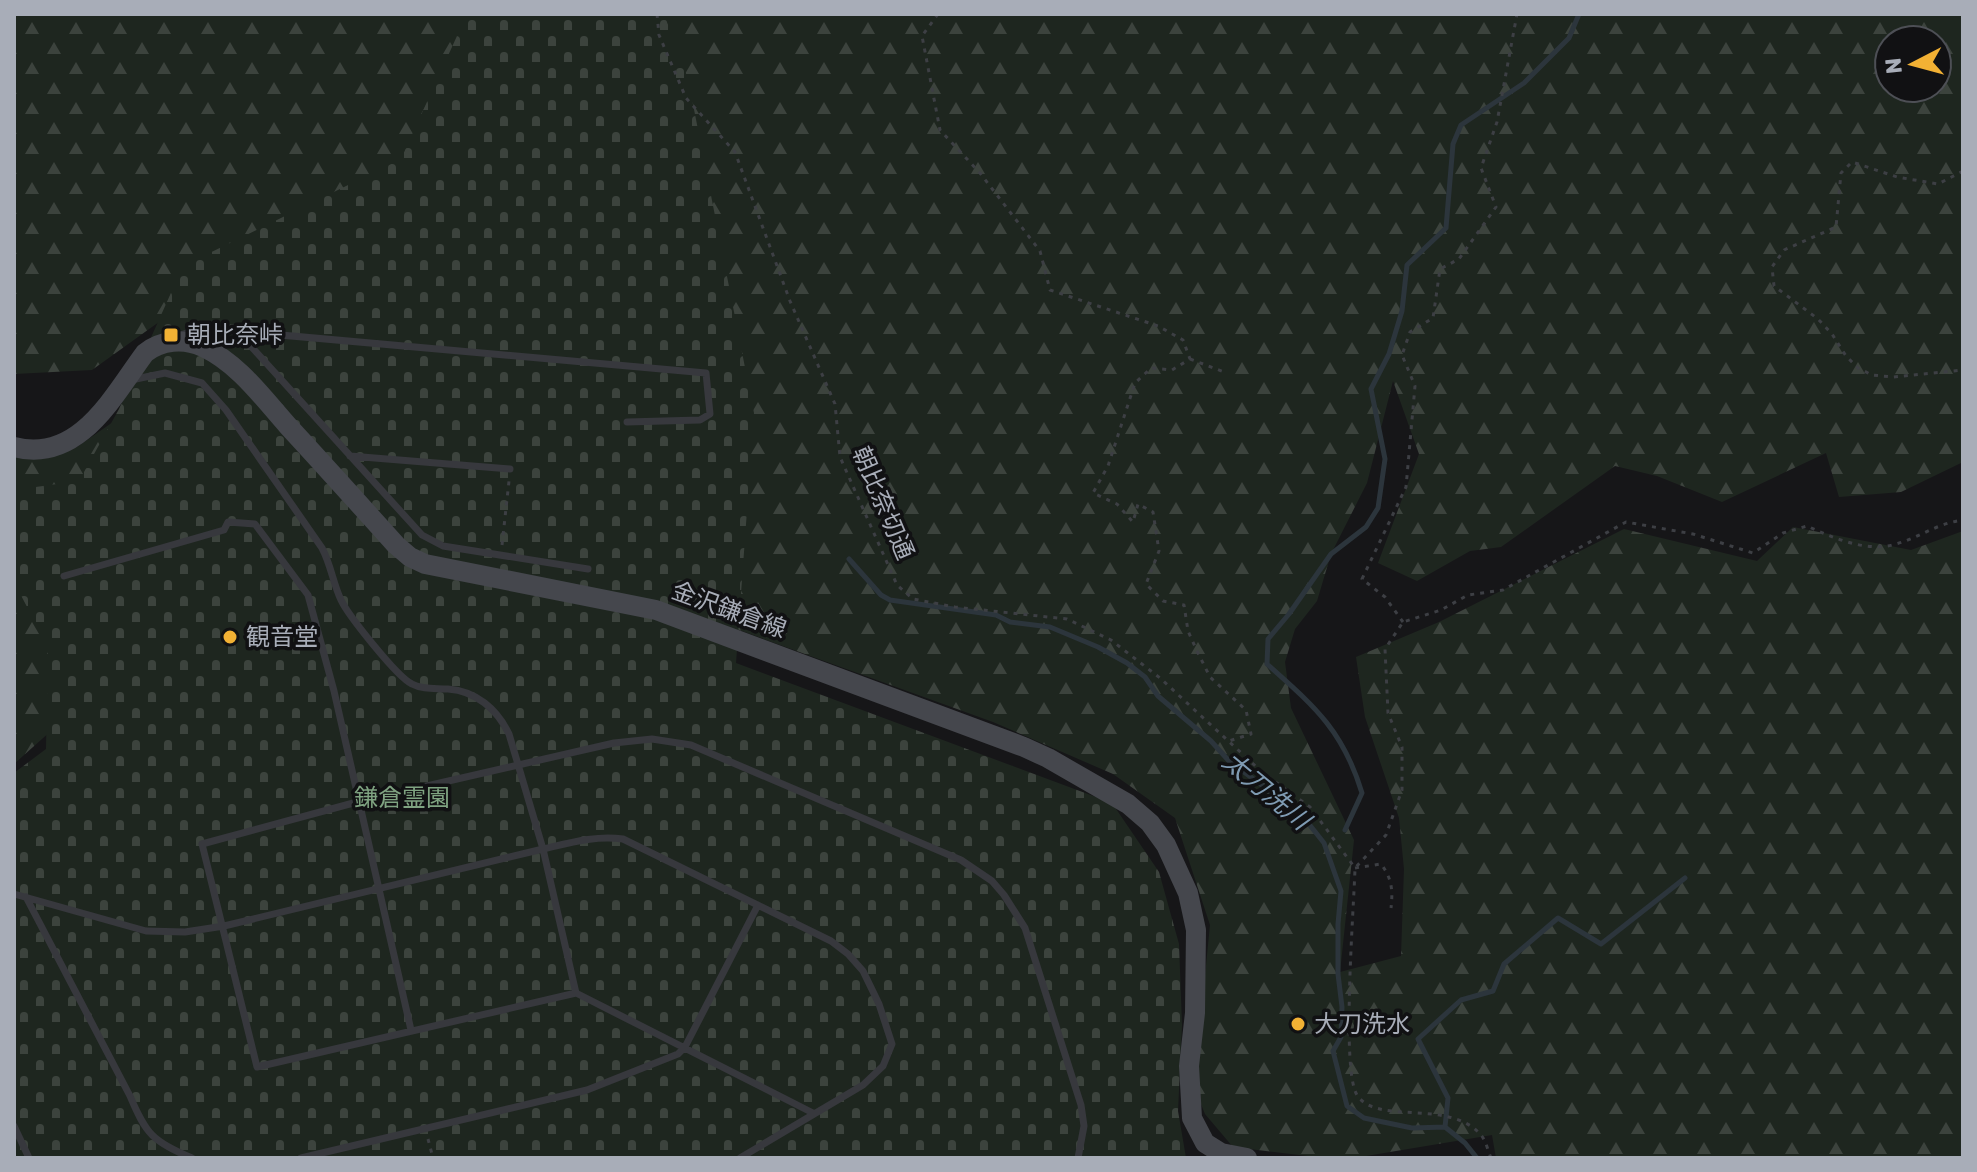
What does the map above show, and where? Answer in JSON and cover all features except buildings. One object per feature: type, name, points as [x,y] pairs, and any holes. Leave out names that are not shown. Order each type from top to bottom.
[{"type":"main road","name":"金沢鎌倉線","points":[[156,344],[187,342],[221,357],[248,381],[410,557],[425,564],[656,610],[1024,747],[1128,804],[1150,823],[1166,845],[1188,893],[1196,930],[1195,1013],[1189,1066],[1192,1118],[1205,1143],[1221,1153],[1247,1158]]},
{"type":"main road","points":[[14,447],[33,451],[74,438],[94,423],[123,381],[156,344]]},
{"type":"lane","points":[[156,344],[197,330],[238,332],[706,373],[710,414],[700,420],[627,422]]},
{"type":"lane","points":[[238,332],[422,535],[443,546],[588,569]]},
{"type":"lane","points":[[123,381],[165,373],[202,383],[226,410],[322,548],[331,565],[343,604],[392,666],[411,684],[465,692],[491,708],[502,719],[543,849],[576,993]]},
{"type":"lane","points":[[350,456],[510,469]]},
{"type":"lane","points":[[64,576],[224,530],[228,522],[255,524],[308,595],[334,691],[411,1030]]},
{"type":"lane","points":[[813,1113],[576,993],[257,1067],[202,844],[357,802],[614,743],[652,739],[672,741],[715,754],[977,869],[1004,895],[1025,928],[1081,1105],[1084,1126],[1078,1158]]},
{"type":"lane","points":[[14,894],[146,931],[185,932],[224,926],[590,839],[623,839],[831,941],[863,971],[879,1004],[892,1044],[883,1066],[863,1085],[740,1158]]},
{"type":"lane","points":[[26,897],[145,1129],[173,1150],[192,1158]]},
{"type":"lane","points":[[301,1158],[587,1090],[678,1054],[685,1047],[758,905]]},
{"type":"lane","points":[[14,1126],[29,1158]]},
{"type":"path","name":"朝比奈切通","points":[[657,14],[659,35],[686,98],[735,152],[790,301],[835,404],[840,457],[897,585],[913,599],[955,607],[1067,619],[1111,640],[1160,678],[1263,773],[1310,807],[1355,868]]},
{"type":"path","points":[[938,14],[922,36],[940,130],[980,173],[1040,251],[1050,290],[1158,326],[1183,340],[1190,359],[1224,372]]},
{"type":"path","points":[[1403,622],[1385,597],[1362,579],[1406,487],[1415,386],[1402,355],[1410,332],[1433,318],[1440,269],[1459,259],[1496,207],[1481,168],[1497,122],[1517,14]]},
{"type":"path","points":[[1963,171],[1938,184],[1897,177],[1852,162],[1841,173],[1836,227],[1784,250],[1772,267],[1774,286],[1818,319],[1858,368],[1872,375],[1893,377],[1963,370]]},
{"type":"path","points":[[1190,359],[1172,370],[1151,368],[1135,383],[1108,466],[1093,493],[1117,504],[1133,522],[1138,504],[1153,512],[1159,551],[1146,584],[1163,601],[1184,605],[1188,631],[1210,677],[1246,710],[1251,734],[1229,741]]},
{"type":"path","points":[[501,556],[510,469]]},
{"type":"path","points":[[1491,1158],[1483,1137],[1462,1120],[1426,1112],[1392,1112],[1371,1107],[1356,1094],[1349,1055],[1355,868],[1386,835],[1402,790],[1402,747],[1388,713],[1385,649],[1403,622],[1441,610],[1468,595],[1503,590],[1626,522],[1693,534],[1753,553],[1783,533],[1807,526],[1843,543],[1890,546],[1944,523],[1963,520]]},
{"type":"path","points":[[1355,868],[1381,864],[1389,874],[1392,887],[1391,908]]},
{"type":"path","points":[[425,1129],[433,1158]]},
{"type":"green space","points":[[14,14],[557,14],[503,231],[276,238],[92,370],[14,374]]},
{"type":"green space","name":"鎌倉霊園","points":[[467,14],[664,14],[688,79],[754,413],[736,663],[1112,803],[1159,872],[1179,944],[1182,1025],[1178,1111],[1186,1158],[14,1158],[14,773],[46,749],[48,647],[14,582],[14,490],[79,481],[119,409],[183,266],[401,159]]},
{"type":"green space","points":[[629,14],[1963,14],[1963,462],[1901,492],[1839,497],[1826,453],[1722,502],[1657,476],[1615,466],[1501,547],[1470,551],[1417,581],[1378,563],[1419,454],[1393,381],[1367,483],[1331,554],[1317,601],[1295,629],[1285,662],[1291,708],[1354,840],[1340,972],[1401,956],[1404,869],[1399,818],[1365,717],[1356,657],[1439,622],[1624,529],[1757,561],[1793,527],[1911,550],[1963,531],[1963,1158],[1496,1158],[1492,1135],[1354,1158],[1325,1158],[1233,1147],[1205,1114],[1194,1087],[1210,925],[1175,818],[1113,774],[993,722],[714,621]]},
{"type":"green space","points":[[139,404],[95,484],[14,512],[14,453],[33,459],[77,447]]},
{"type":"green space","points":[[14,557],[55,637],[52,730],[14,764]]},
{"type":"waterway","points":[[1345,830],[1362,793],[1354,771],[1346,752],[1325,721],[1267,664],[1268,639],[1331,554],[1366,527],[1378,508],[1385,459],[1371,389],[1389,354],[1402,311],[1407,265],[1446,228],[1453,144],[1461,125],[1524,83],[1569,38],[1579,14]]},
{"type":"waterway","name":"太刀洗川","points":[[849,559],[881,595],[890,600],[996,615],[1010,622],[1050,627],[1127,663],[1229,761],[1301,814],[1324,843],[1341,891],[1338,924],[1341,1037],[1333,1051],[1347,1106],[1364,1118],[1412,1128],[1445,1127],[1465,1143],[1477,1158]]},
{"type":"waterway","points":[[1445,1127],[1448,1098],[1418,1039],[1461,1000],[1493,991],[1504,964],[1558,918],[1601,944],[1685,878]]},
{"type":"place","name":"朝比奈峠","points":[[171,335]]},
{"type":"place","name":"観音堂","points":[[230,637]]},
{"type":"place","name":"大刀洗水","points":[[1298,1024]]}]
